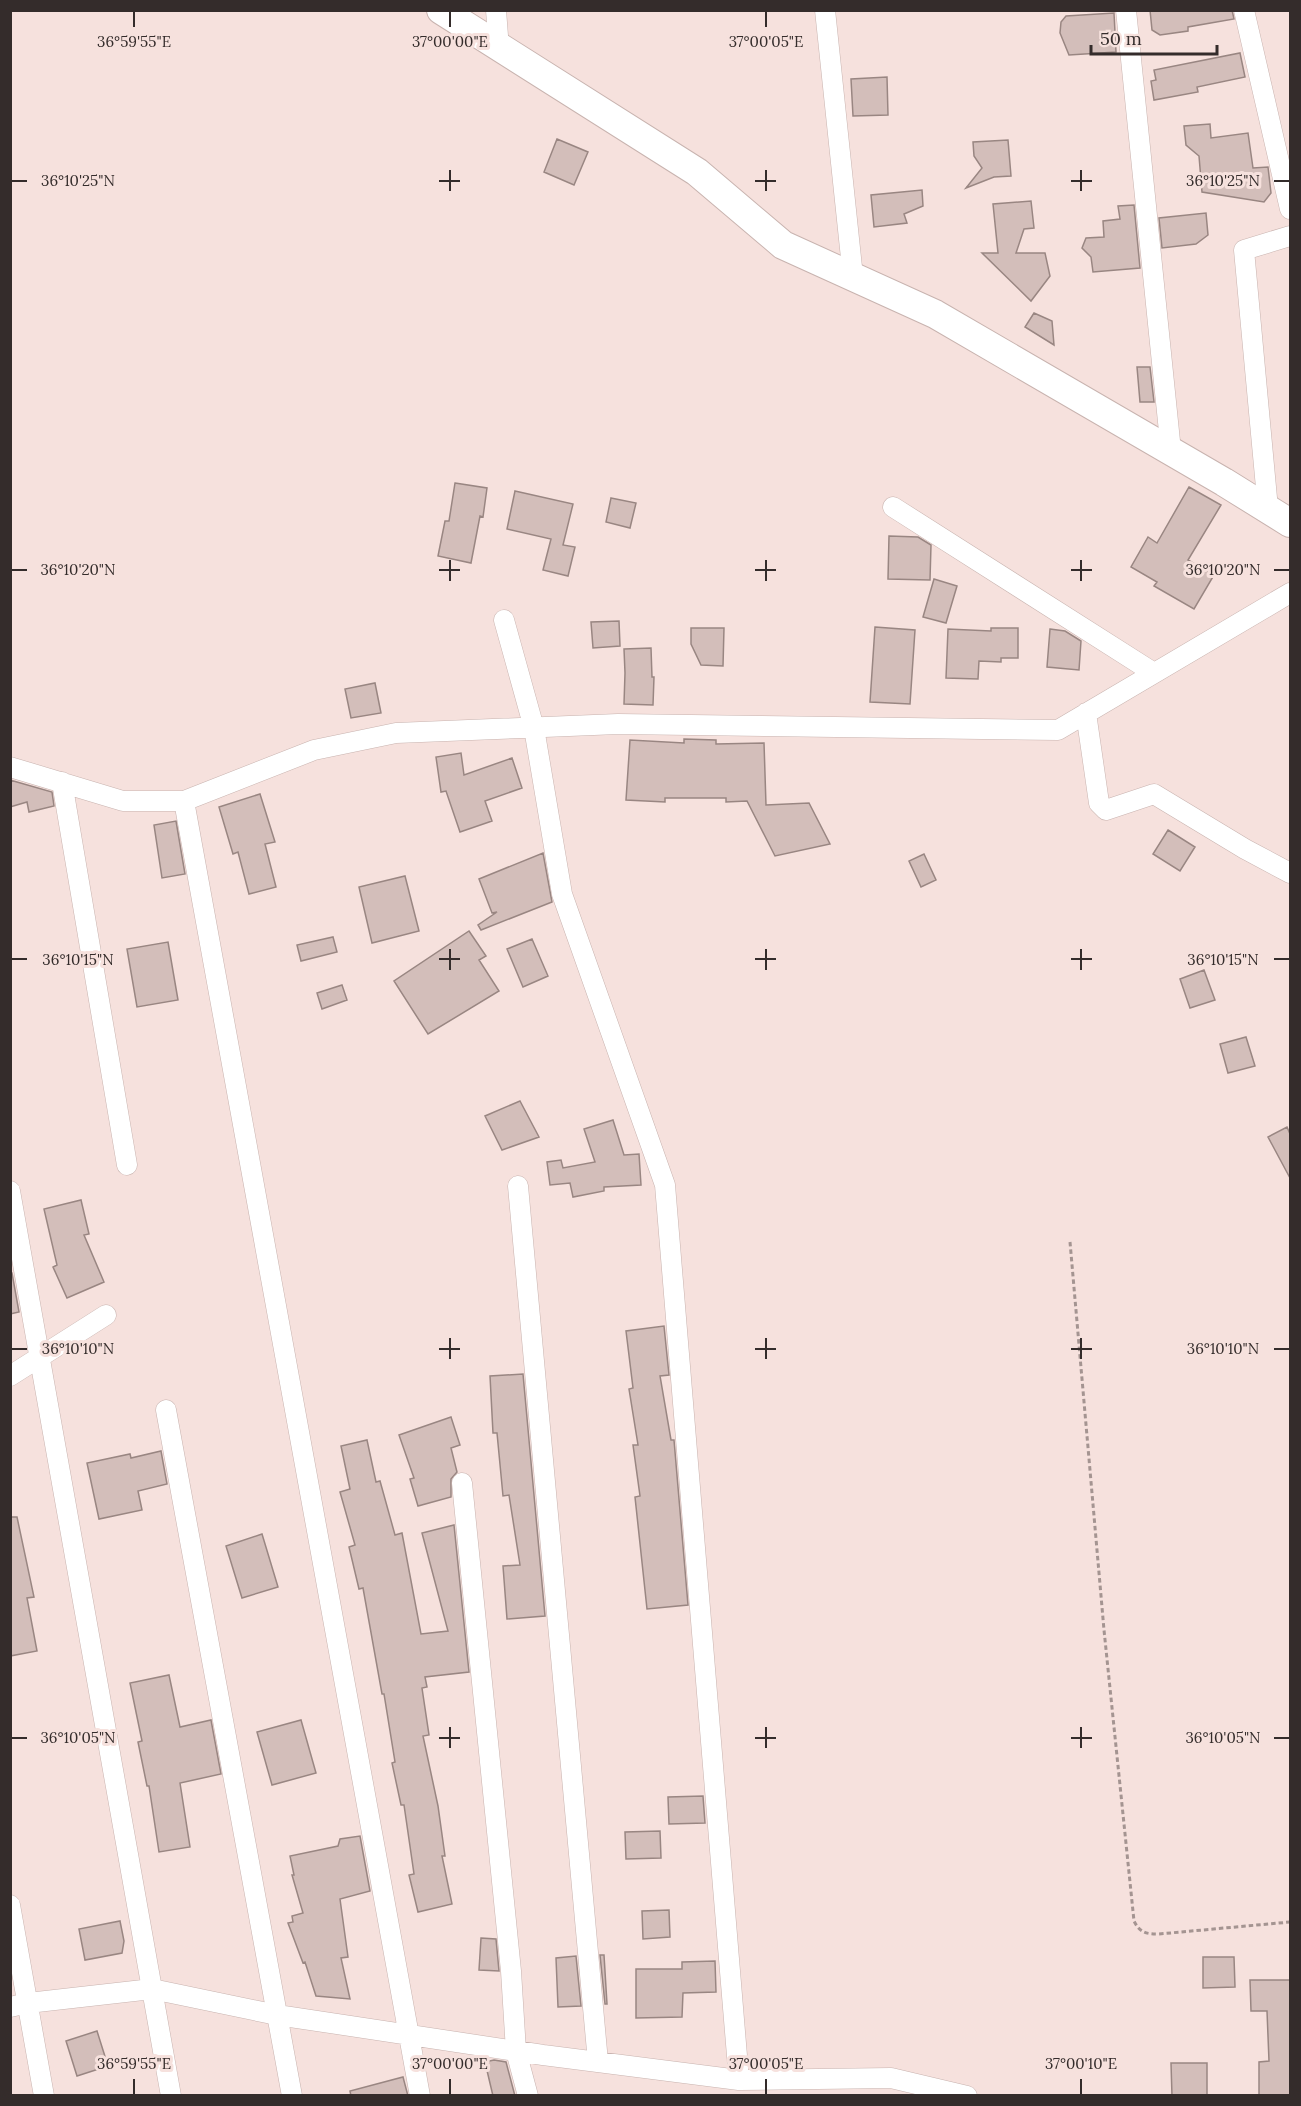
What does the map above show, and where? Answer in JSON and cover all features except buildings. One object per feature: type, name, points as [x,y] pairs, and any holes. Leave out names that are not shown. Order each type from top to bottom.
[{"type":"street","points":[[441,10],[499,49],[697,172],[783,245],[935,314],[1172,451],[1279,516]]},
{"type":"street","points":[[496,10],[499,49]]},
{"type":"street","points":[[825,10],[853,277]]},
{"type":"street","points":[[1126,10],[1172,451]]},
{"type":"street","points":[[1244,10],[1290,208]]},
{"type":"street","points":[[1279,516],[1244,250],[1290,236]]},
{"type":"street","points":[[893,507],[1154,673]]},
{"type":"street","points":[[10,767],[123,801],[184,801],[314,750],[396,733],[618,724],[1058,730],[1290,592]]},
{"type":"street","points":[[504,620],[534,728],[562,894],[665,1185],[739,2080]]},
{"type":"street","points":[[1086,713],[1099,802],[1106,810],[1154,794],[1245,849],[1290,873]]},
{"type":"street","points":[[62,782],[126,1165]]},
{"type":"street","points":[[184,801],[420,2096]]},
{"type":"street","points":[[518,1186],[598,2062]]},
{"type":"street","points":[[10,1191],[171,2096]]},
{"type":"street","points":[[10,1376],[106,1315]]},
{"type":"street","points":[[166,1410],[292,2096]]},
{"type":"street","points":[[462,1483],[511,1971],[516,2051],[528,2096]]},
{"type":"street","points":[[10,1905],[19,2005],[44,2096]]},
{"type":"street","points":[[19,2005],[152,1989],[277,2015],[598,2062],[739,2080],[891,2078],[967,2096]]},
{"type":"path","points":[[1070,1242],[1104,1630],[1134,1922],[1145,1934],[1290,1922]]}]
